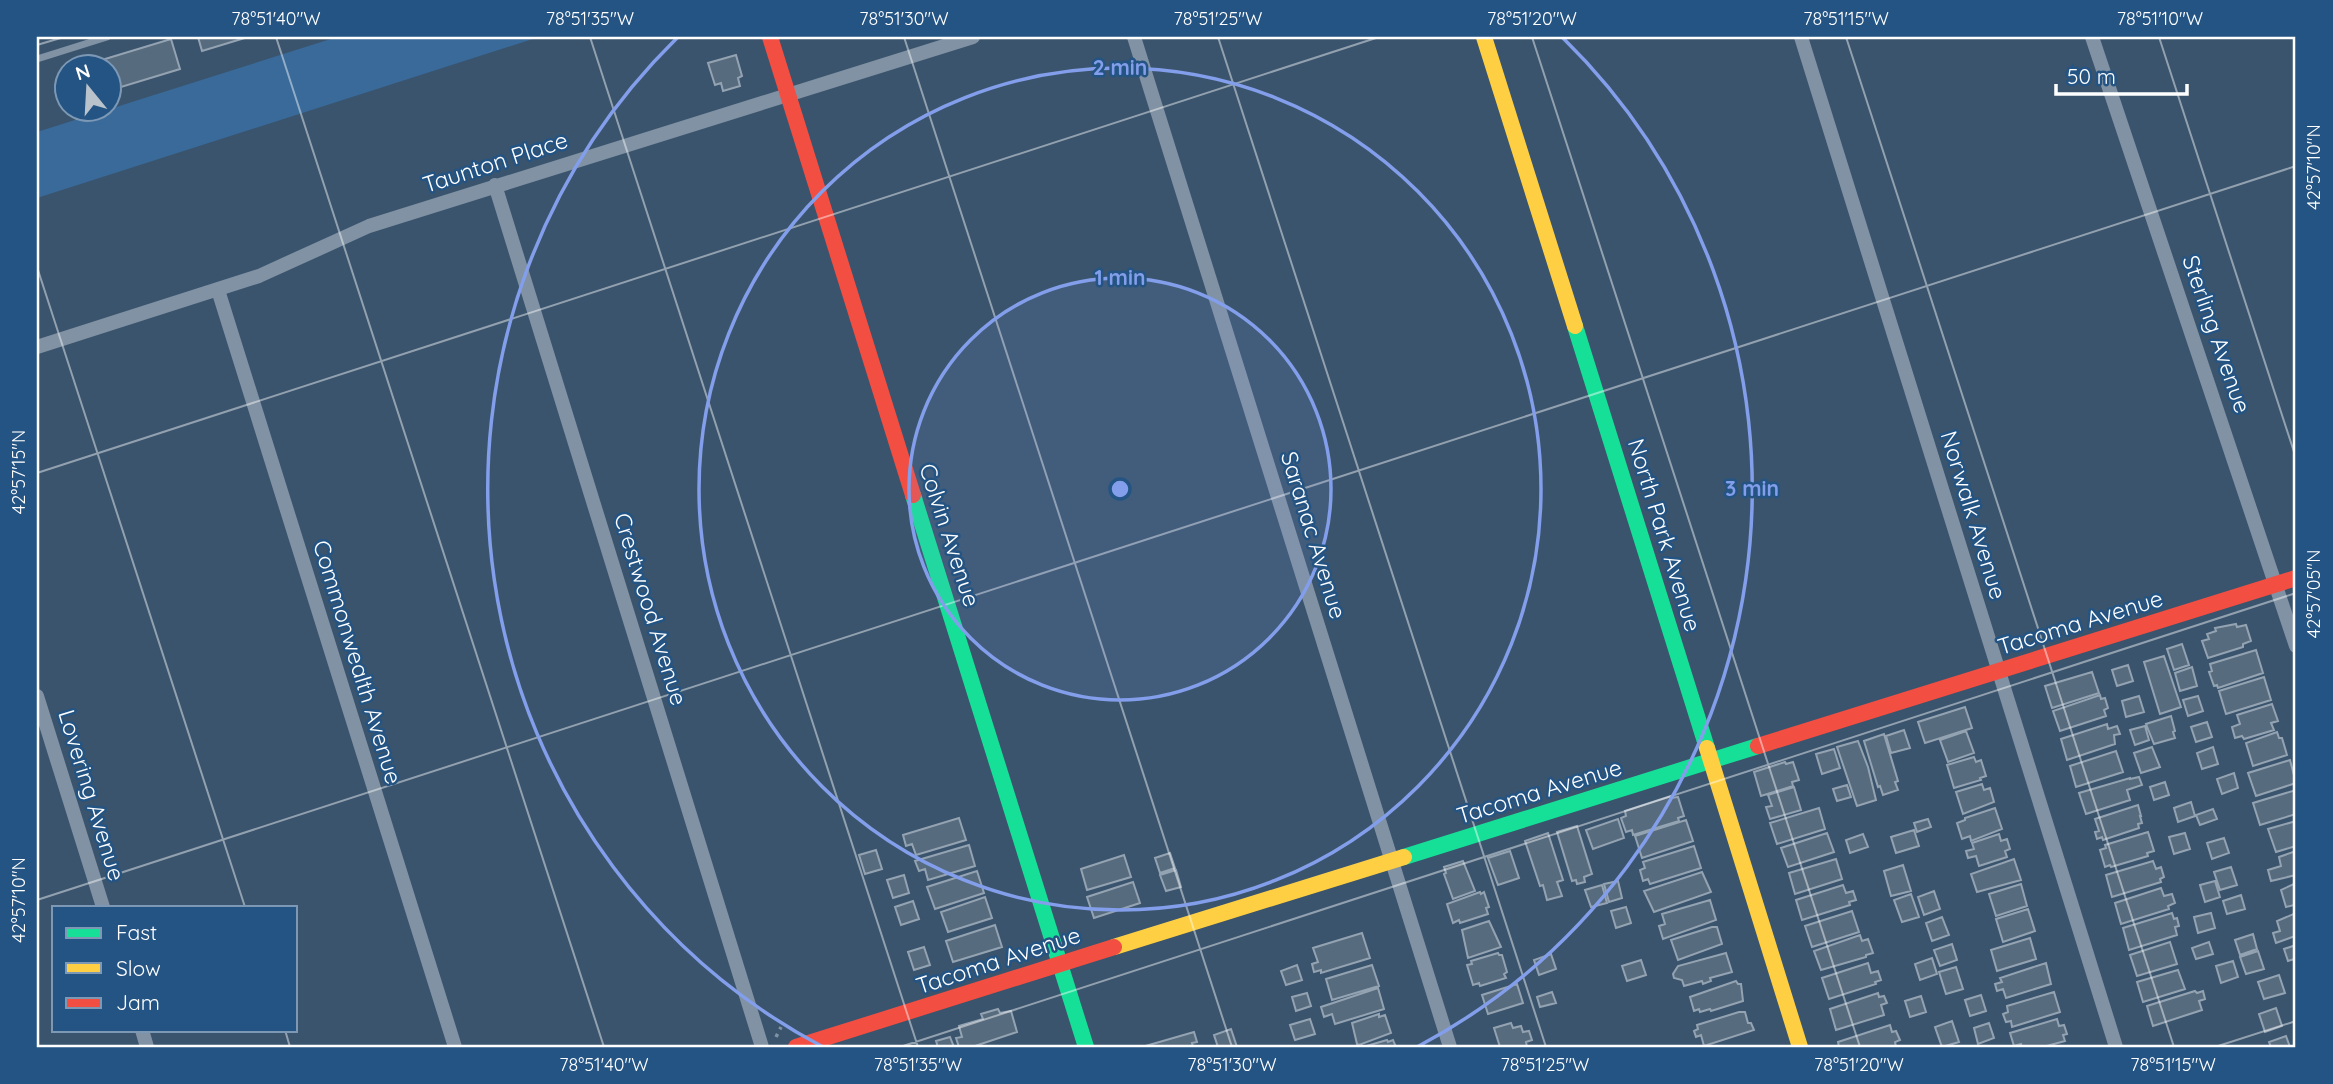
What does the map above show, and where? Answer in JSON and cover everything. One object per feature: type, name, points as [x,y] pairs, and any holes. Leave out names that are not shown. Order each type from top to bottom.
[{"type":"street","name":"Colvin Avenue","points":[[770,37],[1086,1047]]},
{"type":"street","name":"Taunton Place","points":[[37,347],[259,276],[369,226],[973,37]]},
{"type":"street","name":"Saranac Avenue","points":[[1134,37],[1450,1047]]},
{"type":"street","name":"North Park Avenue","points":[[1485,37],[1800,1047]]},
{"type":"street","name":"Norwalk Avenue","points":[[1801,37],[2116,1047]]},
{"type":"street","name":"Sterling Avenue","points":[[2092,37],[2296,646]]},
{"type":"street","name":"Crestwood Avenue","points":[[495,185],[762,1047]]},
{"type":"street","name":"Commonwealth Avenue","points":[[218,290],[455,1047]]},
{"type":"street","name":"Tacoma Avenue","points":[[796,1047],[2296,578]]},
{"type":"street","name":"Lovering Avenue","points":[[37,696],[103,906]]},
{"type":"lane","points":[[37,59],[107,37]]},
{"type":"path","points":[[776,1037],[781,1027]]},
{"type":"shaded area","points":[[337,37],[539,37],[37,198],[37,132],[69,122],[122,122],[122,105]]},
{"type":"building","points":[[198,37],[248,37],[202,51]]},
{"type":"building","points":[[171,39],[180,69],[122,87],[122,54]]},
{"type":"building","points":[[736,55],[742,76],[738,78],[740,86],[723,91],[721,83],[715,85],[708,63]]},
{"type":"building","points":[[2236,624],[2237,627],[2246,625],[2251,641],[2243,644],[2243,647],[2208,658],[2202,641],[2209,639],[2207,634],[2216,631],[2215,628]]},
{"type":"building","points":[[2182,644],[2189,665],[2174,670],[2167,649]]},
{"type":"building","points":[[2256,650],[2263,673],[2218,688],[2217,685],[2214,686],[2209,672],[2212,671],[2210,664]]},
{"type":"building","points":[[2164,656],[2181,707],[2160,714],[2144,662]]},
{"type":"building","points":[[2128,665],[2133,681],[2117,686],[2112,670]]},
{"type":"building","points":[[2192,667],[2197,686],[2180,691],[2175,673]]},
{"type":"building","points":[[2092,672],[2099,693],[2052,708],[2045,686]]},
{"type":"building","points":[[2264,677],[2271,700],[2226,714],[2219,691]]},
{"type":"building","points":[[2100,695],[2101,699],[2105,698],[2108,708],[2104,710],[2106,716],[2060,731],[2053,711]]},
{"type":"building","points":[[2139,696],[2144,712],[2126,717],[2122,701]]},
{"type":"building","points":[[2198,696],[2203,711],[2188,716],[2183,700]]},
{"type":"building","points":[[2272,704],[2278,721],[2271,723],[2274,730],[2244,739],[2242,736],[2235,738],[2232,727],[2240,724],[2237,715]]},
{"type":"building","points":[[1965,707],[1972,728],[1925,743],[1918,722]]},
{"type":"building","points":[[2171,716],[2175,738],[2154,744],[2146,724]]},
{"type":"building","points":[[2207,722],[2212,737],[2196,742],[2191,727]]},
{"type":"building","points":[[2107,724],[2108,729],[2117,726],[2120,734],[2114,735],[2115,744],[2067,760],[2061,739]]},
{"type":"building","points":[[2145,726],[2149,740],[2135,745],[2130,730]]},
{"type":"building","points":[[1904,730],[1910,748],[1891,753],[1886,736]]},
{"type":"building","points":[[1966,731],[1974,753],[1948,762],[1940,740]]},
{"type":"building","points":[[2277,732],[2279,738],[2282,738],[2287,755],[2253,766],[2246,743]]},
{"type":"building","points":[[1884,734],[1898,781],[1895,782],[1898,790],[1883,795],[1864,741]]},
{"type":"building","points":[[1858,741],[1876,800],[1857,806],[1837,747]]},
{"type":"building","points":[[2152,747],[2160,767],[2141,773],[2134,753]]},
{"type":"building","points":[[2213,747],[2218,764],[2202,769],[2197,753]]},
{"type":"building","points":[[1834,749],[1840,768],[1822,774],[1816,754]]},
{"type":"building","points":[[2116,751],[2123,772],[2076,787],[2070,766]]},
{"type":"building","points":[[1974,757],[1976,762],[1981,760],[1986,776],[1954,788],[1947,765]]},
{"type":"building","points":[[2290,760],[2296,783],[2256,796],[2248,773]]},
{"type":"building","points":[[1793,762],[1799,780],[1792,782],[1793,786],[1761,796],[1754,772]]},
{"type":"building","points":[[2234,773],[2238,788],[2222,794],[2217,779]]},
{"type":"building","points":[[2139,777],[2142,785],[2127,790],[2130,800],[2086,814],[2079,793]]},
{"type":"building","points":[[2165,782],[2169,795],[2154,800],[2150,787]]},
{"type":"building","points":[[1982,784],[1984,790],[1990,788],[1994,802],[1963,814],[1956,792]]},
{"type":"building","points":[[1847,785],[1851,797],[1837,801],[1833,789]]},
{"type":"building","points":[[1794,787],[1801,810],[1770,819],[1766,807],[1772,806],[1768,795]]},
{"type":"building","points":[[2296,790],[2296,814],[2260,825],[2253,803]]},
{"type":"building","points":[[1671,796],[1678,797],[1684,816],[1678,818],[1679,821],[1633,835],[1632,830],[1626,832],[1621,818],[1626,816],[1625,811]]},
{"type":"building","points":[[2191,802],[2195,816],[2178,822],[2174,808]]},
{"type":"building","points":[[2138,805],[2142,823],[2138,824],[2139,828],[2103,840],[2102,837],[2097,839],[2095,832],[2099,831],[2095,819]]},
{"type":"building","points":[[1819,808],[1825,829],[1777,844],[1770,823]]},
{"type":"building","points":[[1995,808],[2002,829],[1971,841],[1970,836],[1962,839],[1957,823]]},
{"type":"building","points":[[2213,809],[2217,819],[2200,825],[2196,815]]},
{"type":"building","points":[[959,818],[966,840],[916,855],[912,844],[906,846],[903,835]]},
{"type":"building","points":[[1618,819],[1624,838],[1593,849],[1586,830]]},
{"type":"building","points":[[1928,819],[1931,827],[1917,832],[1914,823]]},
{"type":"building","points":[[1686,820],[1693,841],[1642,858],[1635,836]]},
{"type":"building","points":[[2296,821],[2296,846],[2276,852],[2268,829]]},
{"type":"building","points":[[1577,826],[1592,874],[1584,877],[1585,882],[1577,884],[1576,880],[1572,881],[1557,832]]},
{"type":"building","points":[[1914,830],[1919,846],[1896,853],[1891,837]]},
{"type":"building","points":[[2148,832],[2154,851],[2147,853],[2148,856],[2105,867],[2100,850],[2106,848],[2105,845]]},
{"type":"building","points":[[1548,833],[1563,880],[1557,882],[1562,896],[1547,900],[1525,841]]},
{"type":"building","points":[[1827,833],[1834,852],[1788,867],[1781,848]]},
{"type":"building","points":[[2185,833],[2190,849],[2174,854],[2169,837]]},
{"type":"building","points":[[1863,834],[1868,847],[1850,853],[1846,840]]},
{"type":"building","points":[[1999,834],[2001,841],[2007,839],[2010,849],[2005,851],[2007,857],[1979,866],[1976,856],[1968,858],[1966,851],[1974,849],[1972,843]]},
{"type":"building","points":[[2224,838],[2229,853],[2212,859],[2207,843]]},
{"type":"building","points":[[969,845],[975,866],[928,880],[925,869],[919,871],[915,861]]},
{"type":"building","points":[[1694,846],[1701,868],[1650,884],[1648,879],[1643,881],[1640,870],[1645,868],[1643,862]]},
{"type":"building","points":[[876,850],[882,869],[865,874],[859,855]]},
{"type":"building","points":[[1510,851],[1519,878],[1498,885],[1488,858]]},
{"type":"building","points":[[2296,851],[2296,875],[2271,881],[2268,870],[2281,866],[2279,857]]},
{"type":"building","points":[[1170,853],[1175,868],[1160,873],[1155,858]]},
{"type":"building","points":[[1124,855],[1131,877],[1087,890],[1081,869]]},
{"type":"building","points":[[1836,859],[1842,879],[1795,894],[1789,873]]},
{"type":"building","points":[[2014,859],[2021,880],[1977,892],[1971,874]]},
{"type":"building","points":[[1463,861],[1475,891],[1453,899],[1444,867]]},
{"type":"building","points":[[2153,861],[2156,869],[2161,867],[2164,877],[2160,879],[2161,882],[2112,897],[2106,875]]},
{"type":"building","points":[[1903,865],[1911,891],[1891,896],[1884,871]]},
{"type":"building","points":[[2231,867],[2237,885],[2220,890],[2214,872]]},
{"type":"building","points":[[1176,870],[1181,887],[1166,891],[1160,875]]},
{"type":"building","points":[[977,871],[984,893],[935,909],[927,887]]},
{"type":"building","points":[[1702,872],[1711,892],[1654,912],[1644,891]]},
{"type":"building","points":[[904,875],[909,893],[893,898],[887,880]]},
{"type":"building","points":[[1618,881],[1622,898],[1609,902],[1604,884]]},
{"type":"building","points":[[2215,881],[2220,897],[2205,902],[2200,885]]},
{"type":"building","points":[[1133,882],[1140,903],[1094,918],[1087,897]]},
{"type":"building","points":[[2296,883],[2296,907],[2286,907],[2281,890]]},
{"type":"building","points":[[2021,884],[2027,906],[1996,916],[1989,894]]},
{"type":"building","points":[[1602,885],[1607,903],[1591,907],[1585,890]]},
{"type":"building","points":[[1843,885],[1846,893],[1853,891],[1856,900],[1849,902],[1850,905],[1802,920],[1796,900]]},
{"type":"building","points":[[2161,888],[2164,896],[2172,894],[2175,903],[2168,906],[2169,909],[2121,924],[2115,903]]},
{"type":"building","points":[[1934,891],[1940,909],[1924,915],[1918,897]]},
{"type":"building","points":[[1484,892],[1489,907],[1486,908],[1488,914],[1453,923],[1447,904]]},
{"type":"building","points":[[1911,894],[1919,917],[1902,922],[1894,900]]},
{"type":"building","points":[[2241,895],[2245,909],[2227,914],[2223,901]]},
{"type":"building","points":[[985,897],[992,918],[948,932],[941,912]]},
{"type":"building","points":[[1710,900],[1716,920],[1663,939],[1659,926],[1665,924],[1662,914]]},
{"type":"building","points":[[913,901],[919,919],[901,925],[895,907]]},
{"type":"building","points":[[1626,907],[1631,923],[1616,928],[1611,911]]},
{"type":"building","points":[[2028,909],[2035,931],[2003,942],[1996,919]]},
{"type":"building","points":[[1852,911],[1859,932],[1812,947],[1805,926]]},
{"type":"building","points":[[2172,913],[2179,926],[2175,927],[2177,935],[2129,950],[2123,928]]},
{"type":"building","points":[[2211,913],[2215,928],[2198,933],[2194,917]]},
{"type":"building","points":[[2296,913],[2296,938],[2295,936],[2276,943],[2273,933],[2280,931],[2277,921]]},
{"type":"building","points":[[1942,917],[1949,935],[1932,941],[1926,923]]},
{"type":"building","points":[[1489,921],[1501,947],[1468,958],[1462,930]]},
{"type":"building","points":[[995,925],[1002,947],[953,962],[946,941]]},
{"type":"building","points":[[1717,927],[1722,944],[1678,960],[1671,940]]},
{"type":"building","points":[[1362,933],[1370,958],[1321,973],[1321,970],[1314,972],[1312,964],[1318,962],[1313,948]]},
{"type":"building","points":[[2253,934],[2257,949],[2240,955],[2235,940]]},
{"type":"building","points":[[1860,935],[1862,941],[1868,939],[1873,953],[1821,970],[1814,951]]},
{"type":"building","points":[[2030,938],[2036,959],[1997,971],[1991,950]]},
{"type":"building","points":[[2170,942],[2177,964],[2137,976],[2130,955]]},
{"type":"building","points":[[2209,942],[2213,954],[2196,959],[2192,948]]},
{"type":"building","points":[[1952,944],[1957,960],[1940,966],[1934,950]]},
{"type":"building","points":[[2296,945],[2296,965],[2294,959],[2288,961],[2284,949]]},
{"type":"building","points":[[924,947],[930,965],[914,970],[908,952]]},
{"type":"building","points":[[2258,951],[2264,969],[2246,974],[2240,957]]},
{"type":"building","points":[[1498,953],[1502,955],[1506,978],[1480,986],[1479,983],[1473,985],[1467,965],[1472,964],[1471,961]]},
{"type":"building","points":[[1726,953],[1732,972],[1710,978],[1711,981],[1703,984],[1702,981],[1684,986],[1682,980],[1674,978],[1673,974],[1678,966]]},
{"type":"building","points":[[1551,954],[1556,969],[1539,975],[1534,960]]},
{"type":"building","points":[[1932,958],[1937,974],[1920,980],[1915,964]]},
{"type":"building","points":[[1641,960],[1646,975],[1627,981],[1622,966]]},
{"type":"building","points":[[2233,961],[2238,977],[2221,983],[2216,966]]},
{"type":"building","points":[[1868,963],[1871,973],[1878,971],[1881,980],[1829,999],[1822,978]]},
{"type":"building","points":[[2046,963],[2051,984],[2006,998],[2003,989],[1997,991],[1995,984],[2002,982],[2000,978]]},
{"type":"building","points":[[1297,965],[1302,980],[1286,985],[1281,971]]},
{"type":"building","points":[[1372,965],[1379,986],[1332,1000],[1326,979]]},
{"type":"building","points":[[1956,967],[1963,989],[1946,994],[1939,972]]},
{"type":"building","points":[[2178,970],[2185,989],[2143,1002],[2137,982]]},
{"type":"building","points":[[2279,975],[2285,993],[2264,999],[2258,982]]},
{"type":"building","points":[[1736,981],[1741,984],[1743,1001],[1711,1011],[1694,1011],[1690,997]]},
{"type":"building","points":[[1517,984],[1523,1003],[1488,1014],[1482,995]]},
{"type":"building","points":[[1378,988],[1384,1009],[1335,1024],[1332,1014],[1324,1017],[1321,1007]]},
{"type":"building","points":[[2203,991],[2205,999],[2199,1001],[2202,1010],[2153,1026],[2147,1006]]},
{"type":"building","points":[[1552,992],[1556,1003],[1540,1007],[1537,997]]},
{"type":"building","points":[[2054,992],[2060,1012],[2012,1027],[2011,1021],[2006,1022],[2003,1014],[2008,1012],[2007,1006]]},
{"type":"building","points":[[1307,993],[1311,1006],[1296,1011],[1292,997]]},
{"type":"building","points":[[1878,993],[1879,997],[1884,996],[1887,1003],[1881,1005],[1884,1015],[1836,1030],[1830,1009]]},
{"type":"building","points":[[1981,995],[1986,1011],[1970,1016],[1965,1000]]},
{"type":"building","points":[[1921,996],[1926,1012],[1910,1017],[1905,1001]]},
{"type":"building","points":[[2276,1008],[2282,1026],[2265,1032],[2259,1014]]},
{"type":"building","points":[[998,1009],[1000,1013],[1011,1011],[1017,1032],[972,1047],[959,1047],[956,1038],[962,1037],[959,1026],[983,1019],[981,1014]]},
{"type":"building","points":[[1745,1012],[1748,1023],[1751,1023],[1754,1030],[1704,1046],[1701,1035],[1696,1037],[1694,1031],[1698,1029],[1697,1025]]},
{"type":"building","points":[[1379,1014],[1379,1017],[1385,1015],[1391,1033],[1357,1044],[1352,1023]]},
{"type":"building","points":[[1310,1019],[1315,1034],[1295,1040],[1290,1025]]},
{"type":"building","points":[[2057,1019],[2059,1026],[2064,1025],[2067,1034],[2063,1035],[2065,1041],[2043,1047],[2022,1047],[2021,1044],[2014,1046],[2010,1033]]},
{"type":"building","points":[[1952,1021],[1959,1042],[1942,1047],[1935,1027]]},
{"type":"building","points":[[1511,1023],[1513,1028],[1521,1026],[1523,1032],[1529,1031],[1532,1040],[1526,1042],[1527,1047],[1500,1047],[1494,1028]]},
{"type":"building","points":[[1989,1023],[1994,1038],[1978,1044],[1974,1028]]},
{"type":"building","points":[[1890,1025],[1892,1032],[1896,1031],[1900,1040],[1895,1042],[1896,1047],[1839,1047],[1838,1042]]},
{"type":"building","points":[[1231,1029],[1237,1047],[1218,1047],[1214,1035]]},
{"type":"building","points":[[1194,1032],[1197,1042],[1192,1043],[1193,1047],[1142,1047]]},
{"type":"building","points":[[2286,1036],[2290,1047],[2271,1047],[2269,1042]]},
{"type":"building","points":[[950,1037],[954,1047],[938,1047],[936,1041]]},
{"type":"building","points":[[1393,1040],[1396,1047],[1363,1047]]},
{"type":"traffic: fast","points":[[1575,326],[1707,748]]},
{"type":"traffic: fast","points":[[913,495],[1086,1047]]},
{"type":"traffic: fast","points":[[1404,857],[1758,746]]},
{"type":"traffic: slow","points":[[1484,37],[1575,326]]},
{"type":"traffic: slow","points":[[1707,748],[1800,1047]]},
{"type":"traffic: slow","points":[[1114,947],[1404,857]]},
{"type":"traffic: jam","points":[[770,37],[913,495]]},
{"type":"traffic: jam","points":[[1758,746],[2296,578]]},
{"type":"traffic: jam","points":[[796,1047],[1114,947]]}]
